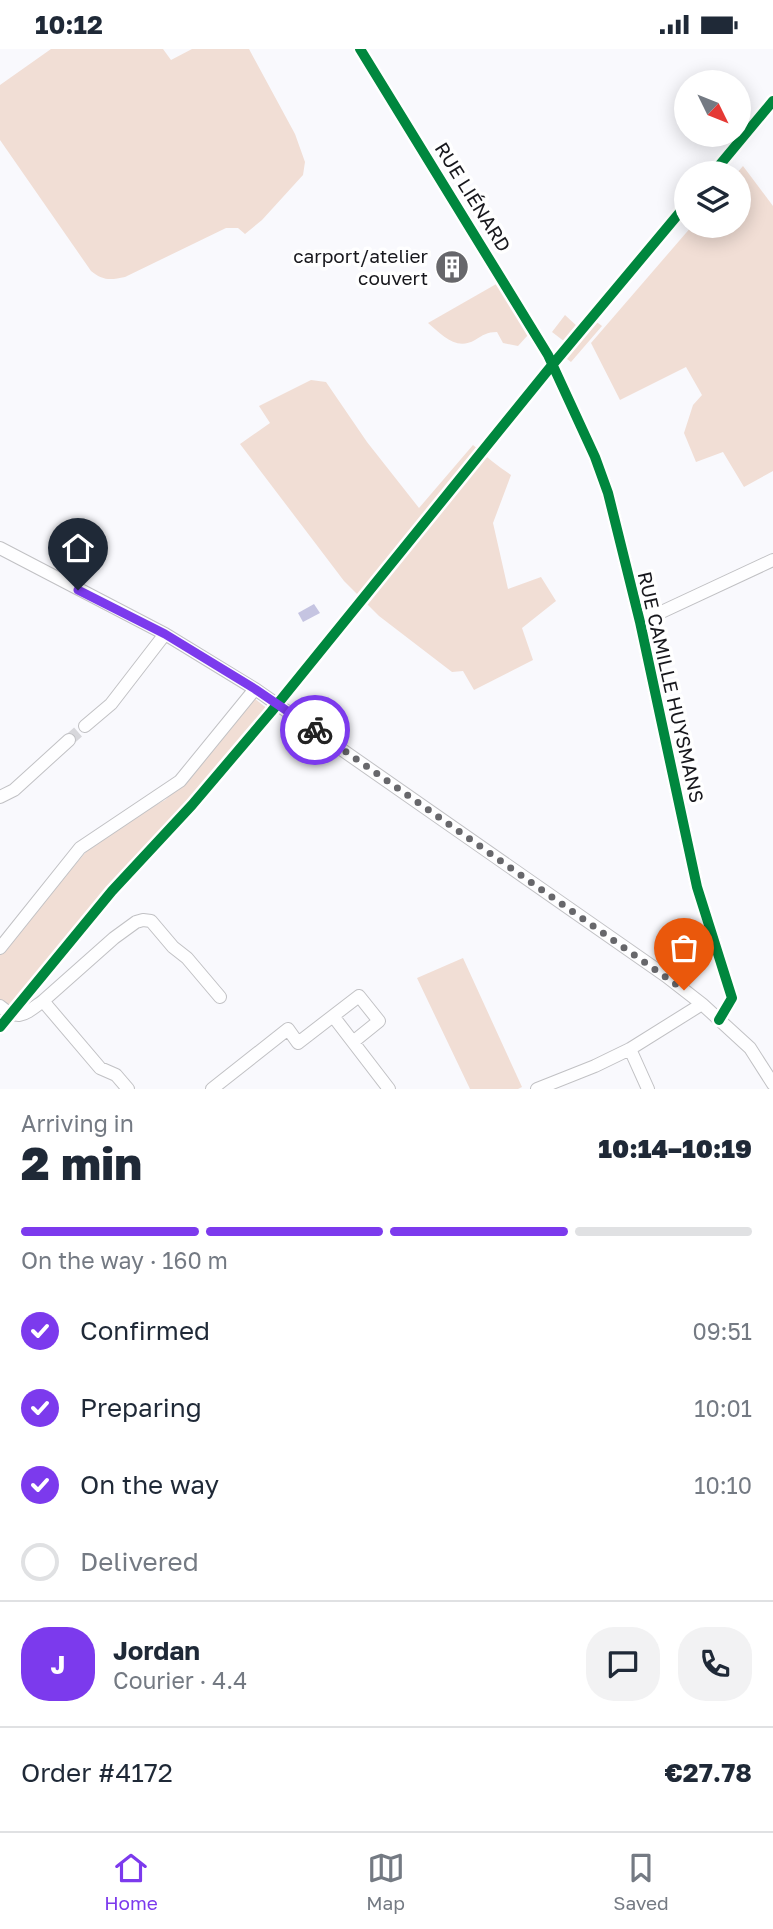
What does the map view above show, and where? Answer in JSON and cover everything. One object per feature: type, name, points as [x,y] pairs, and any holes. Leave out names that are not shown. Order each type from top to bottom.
[{"type":"street","name":"RUE LIÉNARD","points":[[360,49],[553,364]]},
{"type":"street","name":"RUE CAMILLE HUYSMANS","points":[[553,364],[595,457],[608,493],[640,622],[697,887],[732,998],[719,1020]]},
{"type":"street","points":[[0,548],[165,634],[283,708],[655,968],[702,1004],[750,1048],[773,1084]]},
{"type":"street","points":[[640,622],[773,560]]},
{"type":"street","points":[[85,726],[111,704],[165,634]]},
{"type":"street","points":[[0,948],[80,848],[180,781],[255,689]]},
{"type":"street","points":[[0,797],[14,790],[69,740]]},
{"type":"street","points":[[0,1006],[10,1015],[16,1016],[29,1011],[114,938],[143,920],[151,921],[220,997]]},
{"type":"street","points":[[212,1089],[288,1029],[299,1043],[359,996],[379,1021],[353,1042]]},
{"type":"street","points":[[43,1001],[100,1068],[116,1075],[128,1089]]},
{"type":"street","points":[[537,1089],[630,1049],[702,1004]]},
{"type":"street","points":[[333,1016],[389,1089]]},
{"type":"street","points":[[630,1049],[648,1089]]},
{"type":"shaded area","points":[[51,49],[163,49],[171,60],[192,49],[249,49],[295,134],[305,162],[303,175],[262,220],[245,234],[238,228],[226,228],[125,277],[99,277],[91,271],[0,140],[0,85]]},
{"type":"shaded area","points":[[751,177],[773,206],[773,471],[744,487],[723,452],[696,462],[684,433],[693,405],[702,395],[686,367],[620,400],[591,343],[682,238],[751,238]]},
{"type":"shaded area","points":[[498,283],[528,335],[518,346],[503,343],[497,332],[485,334],[468,343],[455,343],[428,323]]},
{"type":"shaded area","points":[[565,315],[579,328],[565,342],[552,332]]},
{"type":"shaded area","points":[[594,320],[602,326],[571,362],[563,356]]},
{"type":"shaded area","points":[[311,380],[326,382],[367,442],[419,508],[473,445],[511,475],[493,523],[508,589],[541,577],[556,601],[522,628],[533,660],[474,690],[463,671],[452,672],[379,616],[344,581],[240,444],[270,423],[259,406]]},
{"type":"shaded area","points":[[254,698],[269,710],[190,805],[109,891],[11,1008],[0,999],[0,955],[17,933],[91,846],[165,800],[182,784]]},
{"type":"shaded area","points":[[463,958],[522,1087],[518,1089],[470,1089],[417,978]]},
{"type":"water","points":[[314,604],[320,613],[303,622],[298,613]]},
{"type":"tunnel","points":[[69,740],[85,726]]},
{"type":"cycle path","points":[[360,49],[548,355],[595,457],[608,493],[640,622],[697,887],[732,998],[719,1020]]},
{"type":"cycle path","points":[[723,161],[773,101]]},
{"type":"cycle path","points":[[0,1027],[112,891],[192,805],[271,712],[674,219]]},
{"type":"way so far","points":[[315,730],[684,990]]},
{"type":"place","name":"carport/atelier couvert","points":[[452,267]]},
{"type":"route","points":[[78,590],[165,634],[255,689],[315,730]]}]
